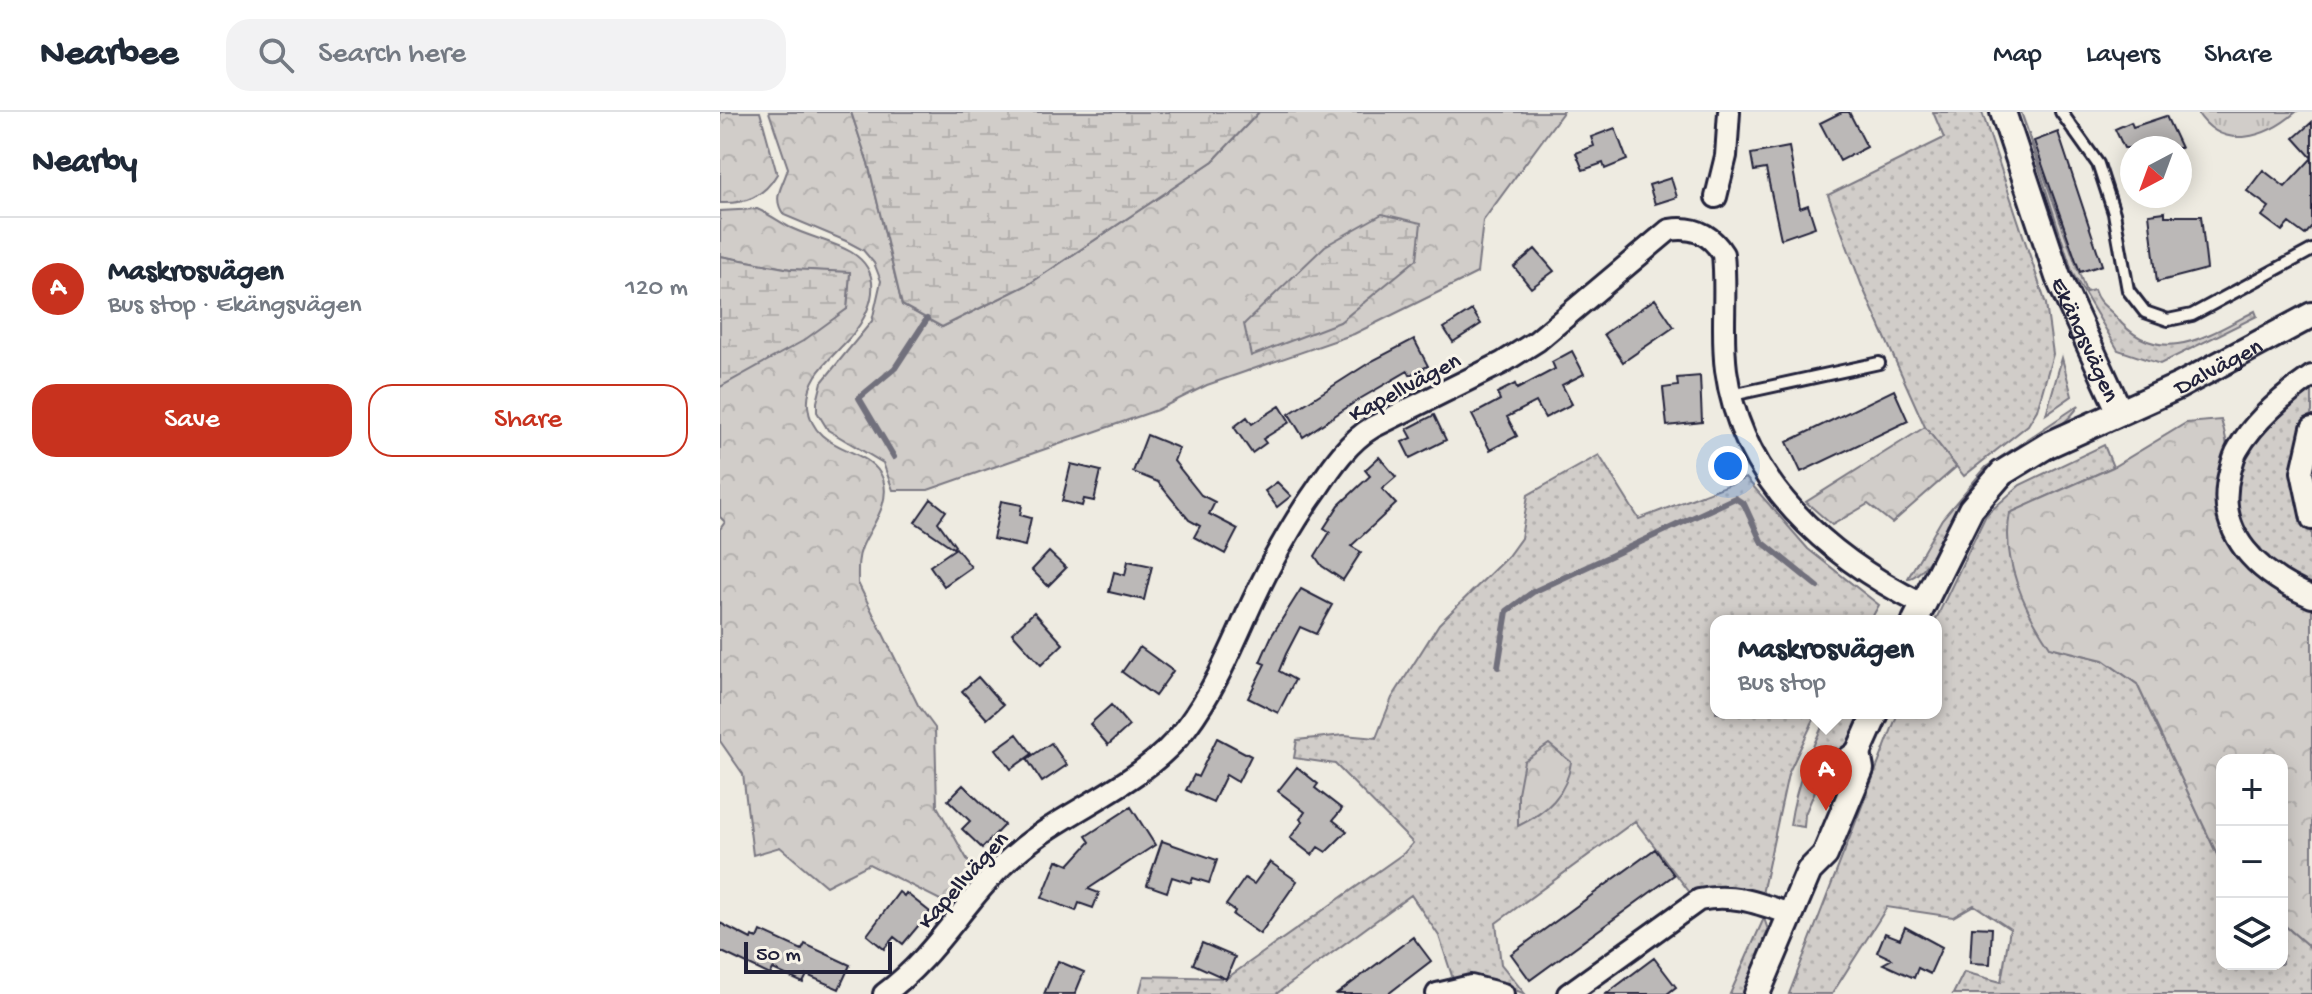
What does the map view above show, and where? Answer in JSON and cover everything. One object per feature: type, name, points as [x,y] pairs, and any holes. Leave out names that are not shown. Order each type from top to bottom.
[{"type":"street","points":[[1716,197],[1726,156],[1729,112]]},
{"type":"street","name":"Ekängsvägen","points":[[1918,613],[1971,509],[2002,473],[2022,458],[2119,410],[2058,277],[2003,112]]},
{"type":"street","name":"Kapellvägen","points":[[884,994],[931,953],[980,891],[1016,853],[1140,770],[1182,735],[1209,694],[1253,601],[1302,510],[1344,452],[1369,430],[1524,350],[1594,296],[1659,236],[1683,228],[1700,231],[1716,242],[1723,254],[1723,341],[1732,395],[1743,429],[1763,471],[1807,528],[1918,613]]},
{"type":"street","name":"Dalvägen","points":[[2119,410],[2179,386],[2312,315]]},
{"type":"street","points":[[2312,376],[2263,418],[2236,450],[2226,503],[2241,546],[2259,566],[2282,584],[2312,597]]},
{"type":"street","points":[[2312,428],[2302,472],[2312,519]]},
{"type":"street","points":[[1757,994],[1809,871],[1825,855],[1861,769],[1858,753],[1873,719]]},
{"type":"street","points":[[1568,994],[1699,900],[1722,895],[1744,898],[1790,914]]},
{"type":"street","points":[[1437,994],[1471,986],[1503,994]]},
{"type":"lane","points":[[2061,112],[2098,164],[2114,213],[2128,290],[2145,312],[2168,320],[2192,315],[2312,250]]},
{"type":"lane","points":[[1732,395],[1879,363]]},
{"type":"green space","points":[[720,112],[760,112],[777,174],[753,198],[720,203]]},
{"type":"green space","points":[[769,112],[851,112],[868,163],[902,305],[942,327],[1029,284],[1213,161],[1259,112],[1563,112],[1483,221],[1477,273],[1354,334],[1207,385],[1157,410],[928,490],[893,490],[883,463],[828,430],[817,412],[822,382],[872,321],[881,281],[874,263],[863,250],[784,215],[780,209],[778,197],[788,168]]},
{"type":"green space","points":[[851,112],[1259,112],[1213,161],[1029,284],[942,327],[902,305],[868,163]]},
{"type":"green space","points":[[1933,112],[1982,112],[2046,304],[2053,354],[2037,410],[2028,425],[1964,476],[1925,427],[1862,286],[1828,195],[1944,138]]},
{"type":"green space","points":[[2021,112],[2086,292],[2094,290],[2101,302],[2132,333],[2149,342],[2167,345],[2184,343],[2220,330],[2255,311],[2257,316],[2160,364],[2118,350],[2073,274]]},
{"type":"green space","points":[[2197,112],[2296,112],[2259,134],[2232,137],[2219,133]]},
{"type":"green space","points":[[757,209],[797,230],[851,252],[870,273],[872,286],[867,311],[852,335],[814,380],[808,406],[812,422],[820,433],[866,460],[883,479],[882,506],[860,552],[858,583],[918,705],[935,728],[937,806],[976,875],[950,905],[869,864],[826,886],[780,847],[753,855],[743,774],[720,741],[720,529],[725,522],[720,517],[720,387],[847,309],[850,273],[790,269],[720,256],[720,211]]},
{"type":"green space","points":[[1382,214],[1421,223],[1417,259],[1340,322],[1251,356],[1244,324],[1325,246]]},
{"type":"green space","points":[[720,256],[790,269],[850,272],[847,309],[803,341],[720,387]]},
{"type":"green space","points":[[2062,358],[2072,396],[2046,414]]},
{"type":"green space","points":[[2312,385],[2312,412],[2301,437],[2300,503],[2312,533],[2312,587],[2276,569],[2261,555],[2249,539],[2238,514],[2234,491],[2237,470],[2258,434]]},
{"type":"green space","points":[[2079,405],[2060,426],[1995,472],[1969,496],[1924,568],[1908,578],[1942,519],[1986,467]]},
{"type":"green space","points":[[2221,420],[2227,457],[2219,512],[2227,544],[2266,581],[2312,604],[2312,949],[2288,928],[2288,754],[2216,754],[2216,852],[2137,684],[2103,660],[2050,647],[2024,600],[2012,566],[2008,530],[2010,513],[2113,467],[2186,423]]},
{"type":"green space","points":[[1925,427],[1956,467],[1892,523],[1868,504],[1832,525],[1806,502]]},
{"type":"green space","points":[[2104,445],[2113,467],[2010,513],[2050,647],[2103,660],[2137,684],[2216,852],[2216,970],[2288,970],[2288,928],[2312,949],[2312,994],[1953,994],[1964,972],[2001,982],[2010,929],[1974,905],[1953,917],[1887,907],[1832,994],[1789,994],[1896,719],[1942,719],[1942,615],[1938,615],[1986,515],[2020,485]]},
{"type":"green space","points":[[1599,455],[1639,519],[1746,478],[1808,549],[1879,605],[1873,615],[1710,615],[1710,719],[1814,719],[1788,774],[1762,894],[1725,887],[1691,894],[1635,821],[1496,923],[1501,964],[1525,994],[1485,978],[1453,979],[1439,936],[1411,895],[1276,994],[1139,994],[1144,976],[1227,978],[1404,853],[1413,843],[1335,764],[1294,758],[1297,740],[1344,735],[1376,738],[1392,698],[1439,624],[1508,556],[1521,538],[1528,495]]},
{"type":"green space","points":[[1826,719],[1858,719],[1832,779],[1822,775],[1805,814],[1804,827],[1790,825],[1796,795]]},
{"type":"green space","points":[[1549,744],[1571,762],[1565,784],[1554,801],[1518,826],[1518,793],[1524,761]]},
{"type":"green space","points":[[1764,918],[1768,930],[1743,994],[1730,994]]},
{"type":"building","points":[[1842,112],[1849,112],[1867,147],[1840,161],[1820,123]]},
{"type":"building","points":[[2166,116],[2175,136],[2120,136],[2120,140],[2115,129],[2131,122],[2133,127]]},
{"type":"building","points":[[2312,122],[2312,158],[2294,138]]},
{"type":"building","points":[[1615,128],[1627,160],[1605,169],[1603,163],[1583,170],[1576,153],[1594,146],[1591,137]]},
{"type":"building","points":[[2058,132],[2102,265],[2080,272],[2034,141]]},
{"type":"building","points":[[1789,147],[1800,208],[1808,205],[1815,227],[1781,239],[1766,169],[1754,171],[1751,154]]},
{"type":"building","points":[[2312,158],[2312,227],[2305,235],[2289,223],[2282,231],[2262,216],[2269,207],[2247,191],[2263,170],[2285,187]]},
{"type":"building","points":[[1671,178],[1677,197],[1655,204],[1649,185]]},
{"type":"building","points":[[2165,212],[2165,216],[2201,216],[2207,269],[2157,282],[2149,214]]},
{"type":"building","points":[[1535,249],[1554,271],[1531,288],[1514,267]]},
{"type":"building","points":[[1655,299],[1674,327],[1623,362],[1604,334]]},
{"type":"building","points":[[1472,310],[1481,324],[1453,342],[1444,328]]},
{"type":"building","points":[[1414,339],[1428,366],[1410,375],[1408,371],[1303,437],[1289,414],[1372,361]]},
{"type":"building","points":[[1572,351],[1584,374],[1562,385],[1572,404],[1545,418],[1536,402],[1507,417],[1517,436],[1490,450],[1472,415],[1500,400],[1497,393],[1515,384],[1517,389],[1555,369],[1552,362]]},
{"type":"building","points":[[1700,376],[1702,422],[1667,426],[1663,388],[1678,386],[1677,378]]},
{"type":"building","points":[[1894,390],[1908,421],[1801,472],[1787,442]]},
{"type":"building","points":[[1280,406],[1290,422],[1263,439],[1266,443],[1252,453],[1234,427],[1247,417],[1252,424]]},
{"type":"building","points":[[1434,415],[1446,440],[1410,458],[1402,442],[1412,438],[1407,429]]},
{"type":"building","points":[[1147,435],[1179,448],[1174,461],[1201,495],[1215,502],[1209,514],[1238,529],[1225,554],[1194,537],[1200,526],[1189,520],[1158,482],[1133,472]]},
{"type":"building","points":[[1379,457],[1396,477],[1382,489],[1396,504],[1351,546],[1361,552],[1343,580],[1322,566],[1315,556],[1330,532],[1324,528],[1339,505],[1370,476],[1365,470]]},
{"type":"building","points":[[1071,464],[1101,471],[1094,501],[1084,499],[1082,506],[1062,501]]},
{"type":"building","points":[[1277,482],[1291,496],[1277,507],[1265,491]]},
{"type":"building","points":[[931,499],[946,511],[938,522],[955,546],[953,548],[915,522]]},
{"type":"building","points":[[1001,501],[1022,505],[1020,515],[1031,518],[1025,546],[993,539]]},
{"type":"building","points":[[956,548],[971,567],[944,586],[930,566]]},
{"type":"building","points":[[1049,552],[1066,568],[1048,586],[1032,570]]},
{"type":"building","points":[[1128,561],[1152,566],[1144,600],[1109,592],[1114,572],[1125,575]]},
{"type":"building","points":[[1301,589],[1332,605],[1316,634],[1300,627],[1286,654],[1279,671],[1295,680],[1278,713],[1248,698],[1265,664],[1260,662],[1272,635]]},
{"type":"building","points":[[1034,612],[1063,644],[1041,665],[1012,633]]},
{"type":"building","points":[[1140,647],[1173,671],[1155,696],[1122,672]]},
{"type":"building","points":[[978,677],[1003,705],[987,719],[962,691]]},
{"type":"building","points":[[1111,705],[1129,726],[1108,745],[1090,724]]},
{"type":"building","points":[[1017,734],[1032,754],[1011,769],[996,749]]},
{"type":"building","points":[[1217,738],[1251,756],[1238,782],[1226,775],[1213,802],[1186,790],[1194,775],[1198,777]]},
{"type":"building","points":[[1051,743],[1067,765],[1042,782],[1027,759]]},
{"type":"building","points":[[1297,767],[1318,784],[1315,788],[1342,809],[1333,820],[1347,831],[1326,852],[1318,847],[1312,855],[1290,838],[1303,821],[1300,819],[1305,812],[1278,791]]},
{"type":"building","points":[[963,785],[1004,825],[982,848],[962,829],[970,821],[948,800]]},
{"type":"building","points":[[1131,807],[1155,845],[1088,889],[1099,893],[1093,908],[1079,903],[1076,911],[1042,898],[1057,860],[1069,865],[1090,842],[1086,836]]},
{"type":"building","points":[[1162,841],[1217,860],[1209,883],[1193,878],[1191,883],[1172,877],[1167,892],[1147,885]]},
{"type":"building","points":[[1655,849],[1674,875],[1530,980],[1511,954]]},
{"type":"building","points":[[1270,862],[1297,881],[1260,934],[1233,915],[1235,911],[1226,905],[1245,878],[1254,884]]},
{"type":"building","points":[[899,892],[904,896],[906,893],[930,912],[903,944],[894,937],[884,949],[867,935]]},
{"type":"building","points":[[720,923],[751,939],[752,936],[758,938],[761,931],[802,950],[805,944],[850,965],[839,989],[807,975],[803,983],[773,969],[770,975],[720,951]]},
{"type":"building","points":[[1905,927],[1942,947],[1930,974],[1918,968],[1914,978],[1883,964],[1892,959],[1877,952],[1885,933],[1900,939]]},
{"type":"building","points":[[1972,927],[1992,928],[1990,964],[1970,963]]},
{"type":"building","points":[[1413,937],[1431,961],[1388,994],[1337,994]]},
{"type":"building","points":[[1202,943],[1235,957],[1226,979],[1193,964]]},
{"type":"building","points":[[1654,958],[1676,987],[1667,994],[1606,994]]},
{"type":"building","points":[[1058,961],[1084,972],[1075,994],[1044,994]]},
{"type":"waterway","points":[[894,457],[859,398],[895,368],[927,319]]},
{"type":"waterway","points":[[1498,667],[1507,611],[1533,592],[1735,498],[1744,504],[1761,541],[1818,587]]},
{"type":"place","name":"Maskrosvägen","points":[[1826,811]]}]
